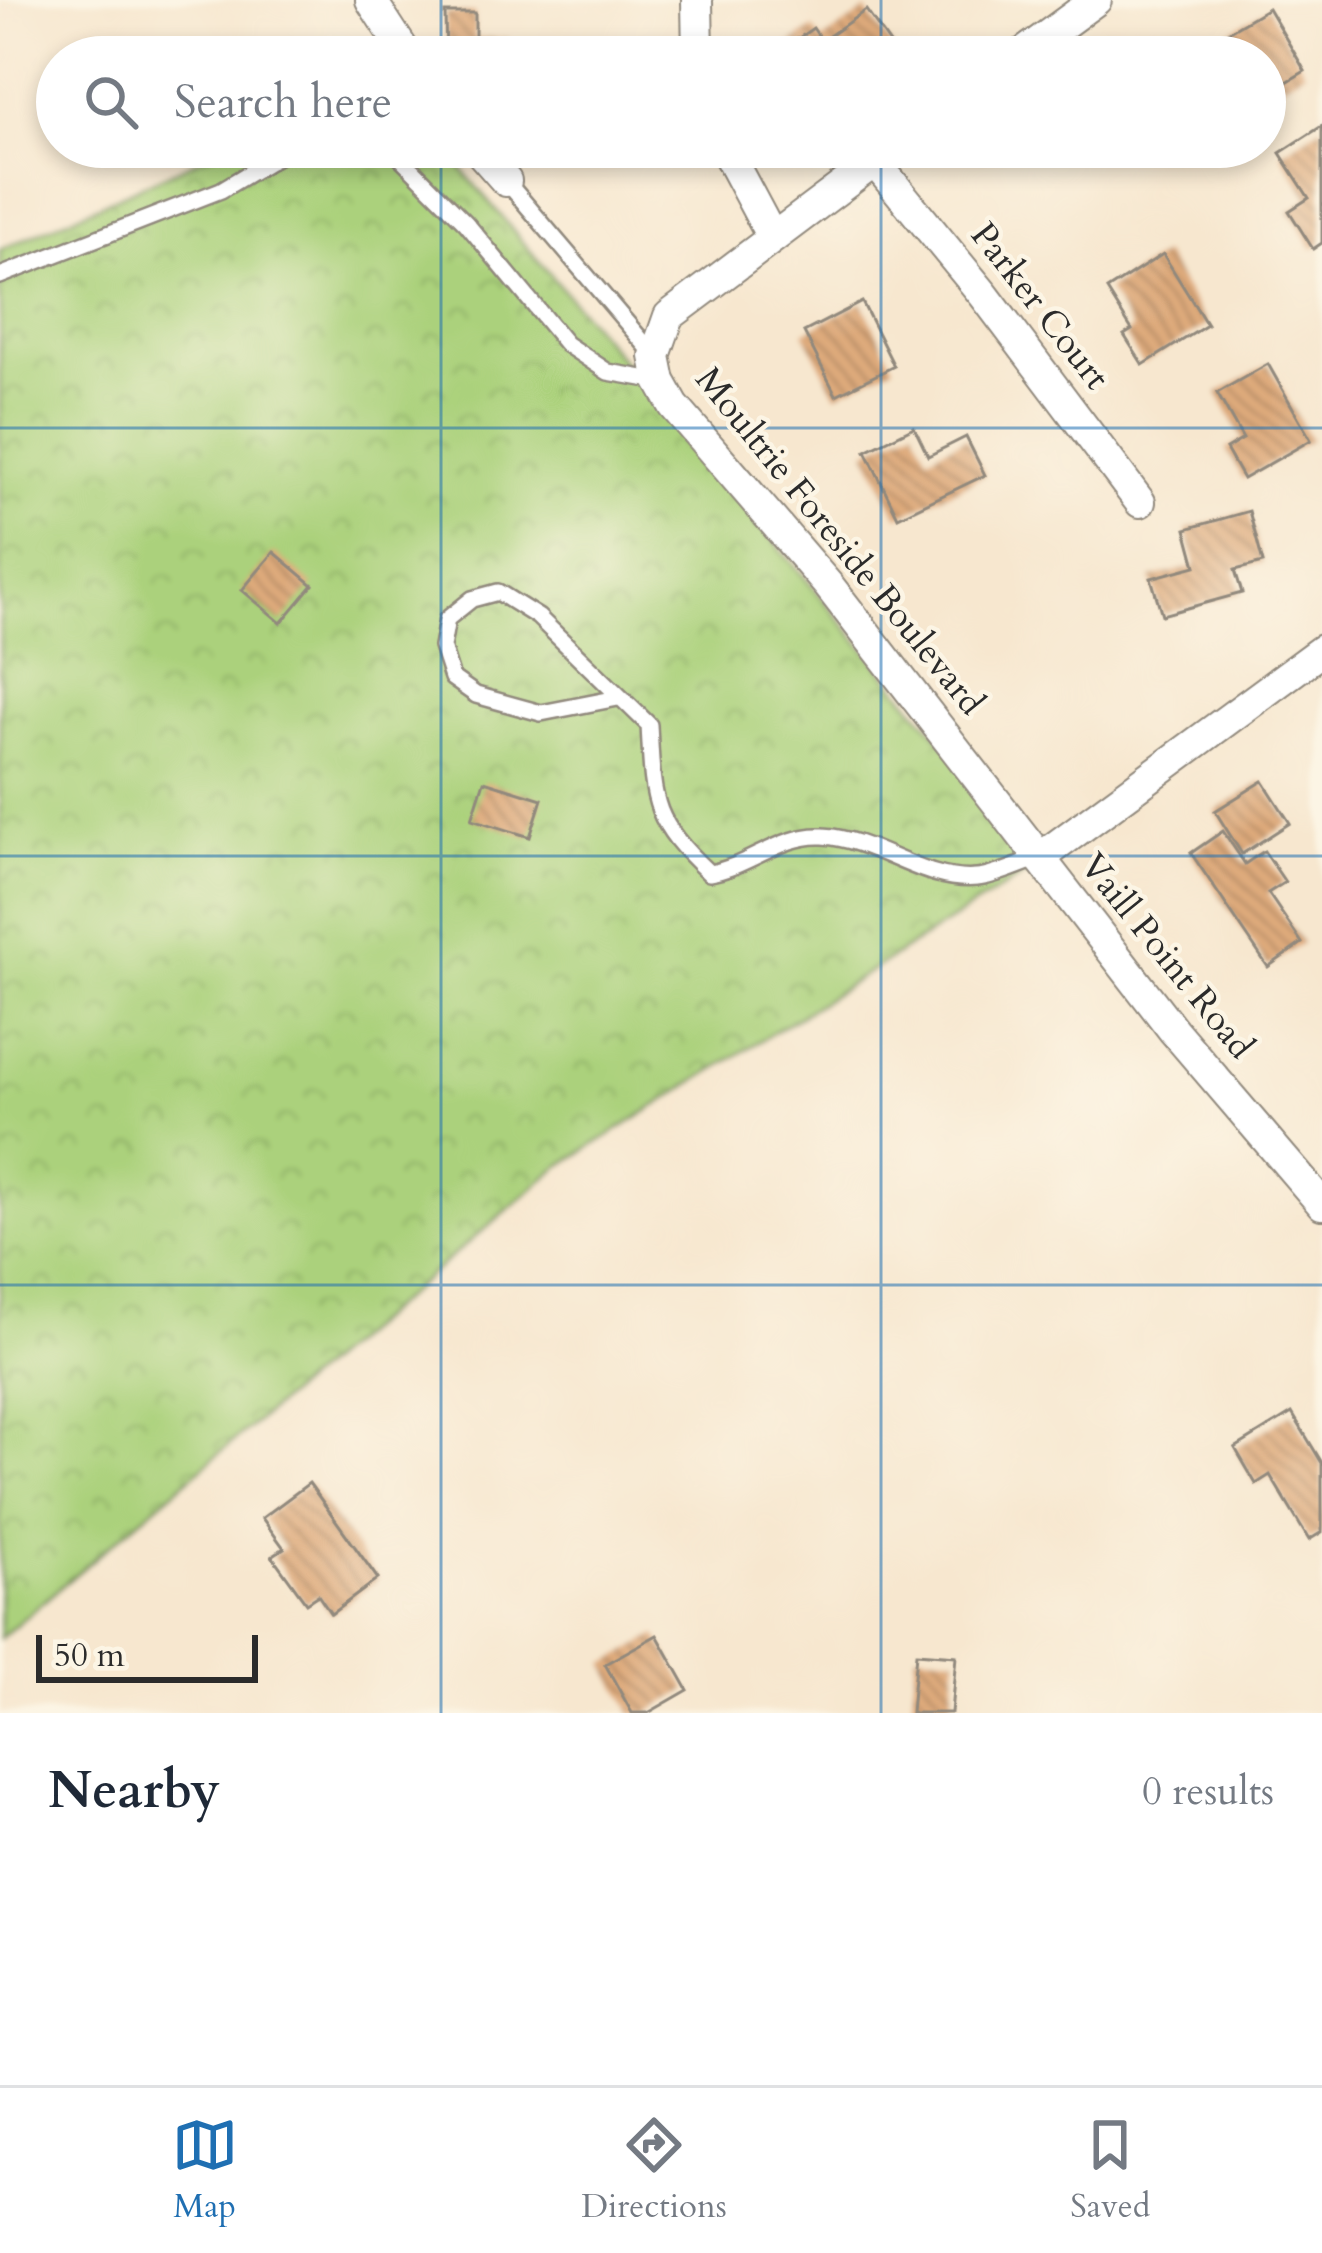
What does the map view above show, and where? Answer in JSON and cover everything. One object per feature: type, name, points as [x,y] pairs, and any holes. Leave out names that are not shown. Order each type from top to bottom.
[{"type":"street","points":[[370,0],[394,36]]},
{"type":"street","points":[[697,0],[698,36]]},
{"type":"street","points":[[1047,36],[1096,0]]},
{"type":"street","points":[[495,168],[506,181]]},
{"type":"street","points":[[735,168],[772,237]]},
{"type":"street","name":"Moultrie Foreside Boulevard","points":[[865,168],[670,316],[657,368],[710,453],[830,586],[1040,858]]},
{"type":"street","name":"Parker Court","points":[[894,168],[1140,502]]},
{"type":"street","name":"Vaill Point Road","points":[[1322,650],[1040,858],[1174,1031],[1322,1204]]},
{"type":"lane","points":[[0,276],[220,190],[257,168]]},
{"type":"lane","points":[[411,168],[566,344],[608,372],[657,368]]},
{"type":"lane","points":[[506,181],[657,368]]},
{"type":"lane","points":[[618,698],[541,713],[476,695],[452,678],[442,647],[447,619],[472,598],[498,592],[538,617],[649,725],[653,798],[670,837],[709,873],[734,869],[780,843],[817,836],[850,838],[931,872],[977,878],[1040,858]]},
{"type":"green space","points":[[181,168],[461,168],[1044,862],[557,1168],[0,1638],[0,250]]},
{"type":"building","points":[[1268,8],[1284,36],[1221,36]]},
{"type":"building","points":[[866,10],[884,36],[829,36]]},
{"type":"building","points":[[445,13],[475,13],[475,36],[446,36]]},
{"type":"building","points":[[1286,39],[1305,71],[1286,82]]},
{"type":"building","points":[[1322,126],[1322,243],[1313,249],[1289,211],[1309,198],[1286,162],[1286,149]]},
{"type":"building","points":[[1163,254],[1207,325],[1143,365],[1124,335],[1132,330],[1107,290]]},
{"type":"building","points":[[862,302],[894,366],[836,395],[804,332]]},
{"type":"building","points":[[1268,364],[1311,440],[1243,479],[1226,449],[1243,439],[1217,393]]},
{"type":"building","points":[[914,427],[928,456],[966,437],[985,475],[898,517],[866,451]]},
{"type":"building","points":[[1249,511],[1263,563],[1235,570],[1242,593],[1162,615],[1151,578],[1196,566],[1186,529]]},
{"type":"building","points":[[274,552],[313,585],[281,623],[242,590]]},
{"type":"building","points":[[484,781],[542,799],[530,837],[472,819]]},
{"type":"building","points":[[1263,781],[1290,823],[1242,854],[1215,811]]},
{"type":"building","points":[[1223,831],[1245,864],[1264,851],[1285,882],[1268,893],[1302,943],[1268,967],[1191,853]]},
{"type":"building","points":[[1292,1413],[1322,1463],[1322,1532],[1309,1540],[1270,1475],[1256,1484],[1235,1448]]},
{"type":"building","points":[[309,1483],[378,1579],[331,1614],[318,1595],[306,1603],[272,1556],[284,1548],[262,1518]]},
{"type":"building","points":[[657,1635],[688,1690],[648,1713],[632,1713],[605,1664]]},
{"type":"building","points":[[916,1653],[956,1656],[951,1713],[911,1713]]}]
